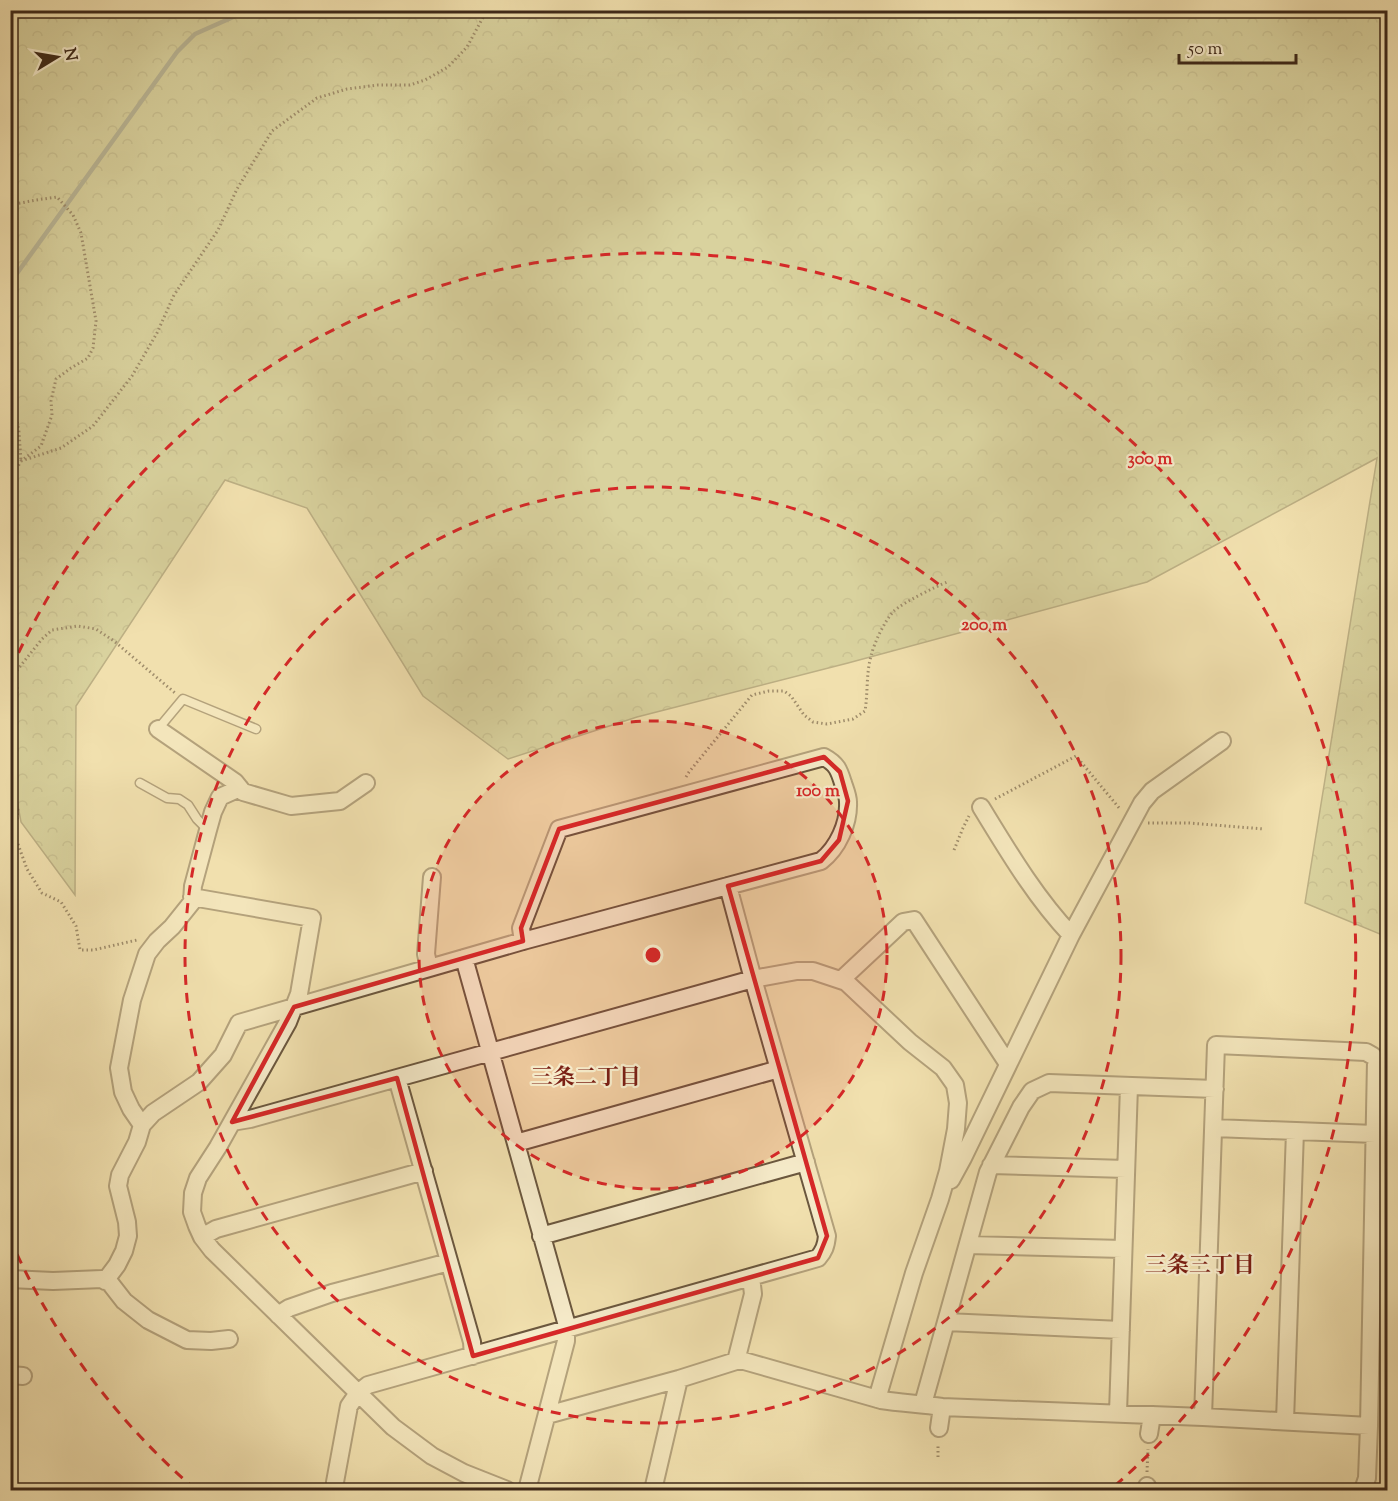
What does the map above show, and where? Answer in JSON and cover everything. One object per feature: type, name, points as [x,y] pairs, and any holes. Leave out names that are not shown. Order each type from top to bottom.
[{"type":"street","points":[[158,729],[235,782],[243,792],[291,806],[340,801],[366,783]]},
{"type":"street","points":[[940,1199],[963,1158],[1071,935],[1142,803],[1152,791],[1222,741]]},
{"type":"street","points":[[105,1281],[117,1265],[128,1236],[118,1186],[120,1175],[137,1142],[142,1125],[153,1113],[199,1082],[224,1055],[239,1023],[523,941],[821,861],[830,854],[839,840],[847,818],[848,801],[840,772],[834,762],[824,757],[559,829],[521,928],[523,941]]},
{"type":"street","points":[[142,1125],[123,1092],[118,1068],[132,1000],[147,954],[192,902],[193,886],[213,812],[220,797],[240,788]]},
{"type":"street","points":[[981,807],[1024,876],[1054,917],[1071,935]]},
{"type":"street","points":[[429,968],[426,954],[432,877]]},
{"type":"street","points":[[336,1491],[335,1482],[350,1406],[358,1393],[368,1385],[818,1258],[826,1247],[827,1236],[728,886]]},
{"type":"street","points":[[192,897],[312,918],[299,994],[288,1022],[198,1178],[193,1192],[192,1212],[202,1237],[212,1250],[393,1427],[432,1456],[464,1473],[507,1491]]},
{"type":"street","points":[[842,980],[903,922],[914,920],[1008,1064]]},
{"type":"street","points":[[465,958],[567,1329],[566,1341],[527,1491]]},
{"type":"street","points":[[232,1122],[250,1119],[753,979],[797,971],[813,971],[842,980],[910,1042],[943,1068],[955,1085],[958,1103],[956,1129],[948,1171],[914,1274],[877,1399]]},
{"type":"street","points":[[1203,1417],[1216,1046],[1366,1052],[1376,1061],[1369,1426],[1367,1478],[1363,1491]]},
{"type":"street","points":[[516,1143],[779,1069]]},
{"type":"street","points":[[397,1078],[472,1342],[473,1356]]},
{"type":"street","points":[[923,1404],[988,1172],[1021,1107],[1032,1091],[1049,1083],[1215,1089]]},
{"type":"street","points":[[1118,1413],[1129,1086]]},
{"type":"street","points":[[1214,1128],[1375,1134]]},
{"type":"street","points":[[1285,1421],[1295,1131]]},
{"type":"street","points":[[541,1236],[806,1162]]},
{"type":"street","points":[[991,1165],[1126,1169]]},
{"type":"street","points":[[202,1237],[216,1229],[424,1171]]},
{"type":"street","points":[[968,1245],[1124,1249]]},
{"type":"street","points":[[278,1315],[289,1308],[332,1293],[449,1262]]},
{"type":"street","points":[[736,1361],[753,1294],[751,1277]]},
{"type":"street","points":[[10,1279],[53,1281],[102,1279],[148,1320],[187,1340],[229,1339]]},
{"type":"street","points":[[946,1322],[1120,1330]]},
{"type":"street","points":[[547,1415],[736,1361],[744,1361],[877,1399],[899,1403],[942,1407],[1118,1413],[1369,1426]]},
{"type":"street","points":[[653,1491],[679,1378]]},
{"type":"street","points":[[939,1428],[942,1407]]},
{"type":"street","points":[[1149,1434],[1152,1415]]},
{"type":"lane","points":[[158,729],[183,699],[256,729]]},
{"type":"lane","points":[[140,783],[167,798],[179,799],[188,805],[208,830]]},
{"type":"path","points":[[21,461],[61,448],[93,426],[132,376],[157,333],[174,295],[218,230],[237,189],[272,131],[317,98],[347,89],[378,85],[410,85],[425,80],[448,67],[467,47],[487,10]]},
{"type":"path","points":[[10,206],[57,197],[73,215],[81,232],[96,321],[93,348],[88,358],[56,379],[51,401],[52,415],[41,446],[21,461],[10,487]]},
{"type":"path","points":[[10,417],[16,421],[21,461]]},
{"type":"path","points":[[686,794],[688,772],[752,695],[769,691],[784,691],[813,722],[827,724],[853,718],[865,711],[871,656],[883,628],[895,610],[947,582]]},
{"type":"path","points":[[12,675],[52,630],[78,626],[96,629],[114,641],[183,699]]},
{"type":"path","points":[[10,666],[12,675],[17,679],[17,699],[10,713]]},
{"type":"path","points":[[954,849],[967,817],[981,807],[1076,756],[1132,822],[1189,823],[1264,829]]},
{"type":"path","points":[[10,806],[18,808],[15,836],[27,869],[42,893],[61,902],[76,926],[80,950],[93,950],[141,939]]},
{"type":"path","points":[[1147,1488],[1149,1434]]},
{"type":"highlighted area","points":[[824,757],[840,772],[848,801],[839,840],[821,861],[728,886],[827,1236],[818,1258],[473,1356],[397,1078],[232,1122],[294,1007],[523,941],[521,928],[559,829]]},
{"type":"green space","points":[[10,11],[1387,11],[1387,937],[1305,903],[1377,458],[1147,582],[637,717],[508,759],[423,696],[307,508],[225,480],[76,706],[75,895],[21,822],[11,768]]},
{"type":"waterway","points":[[10,283],[177,52],[195,34],[249,10]]},
{"type":"district","name":"三条二丁目","points":[[586,1079]]},
{"type":"district","name":"三条三丁目","points":[[1200,1267]]}]
